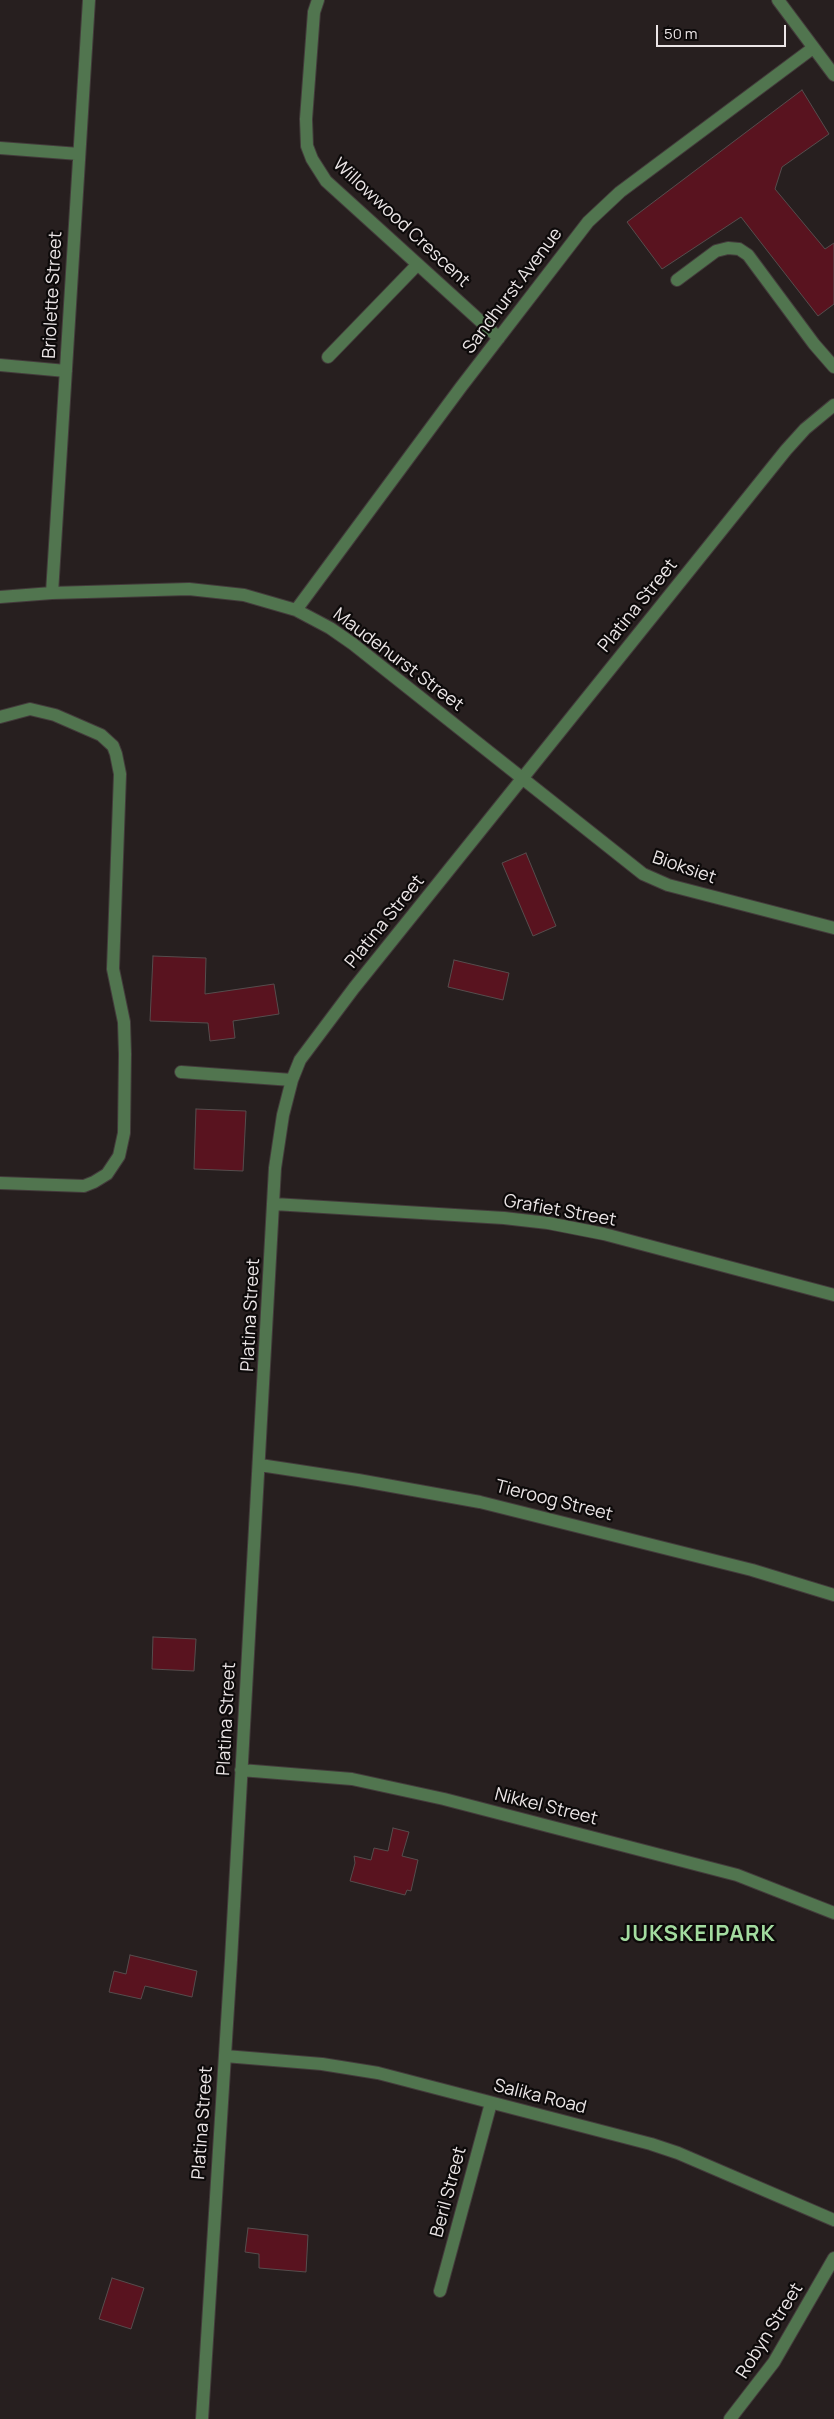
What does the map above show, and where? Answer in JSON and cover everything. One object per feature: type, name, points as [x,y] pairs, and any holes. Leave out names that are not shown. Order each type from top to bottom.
[{"type":"street","name":"Briolette Street","points":[[52,593],[89,0]]},
{"type":"street","name":"Willowwood Crescent","points":[[318,0],[314,12],[306,119],[308,151],[326,181],[499,338]]},
{"type":"street","points":[[778,0],[834,75]]},
{"type":"street","name":"Sandhurst Avenue","points":[[296,610],[574,239],[602,207],[715,120],[814,48]]},
{"type":"street","points":[[0,148],[80,154]]},
{"type":"street","points":[[677,280],[716,251],[728,248],[740,249],[748,255],[834,368]]},
{"type":"street","points":[[328,357],[417,264]]},
{"type":"street","points":[[0,364],[66,371]]},
{"type":"street","name":"Platina Street","points":[[202,2419],[260,1465],[275,1168],[283,1115],[292,1080],[300,1060],[354,988],[786,450],[805,429],[834,405]]},
{"type":"street","name":"Maudehurst Street","points":[[0,597],[52,593],[206,590],[244,595],[296,610],[330,628],[352,644],[522,779]]},
{"type":"street","points":[[0,717],[30,709],[55,715],[101,735],[113,746],[116,754],[120,774],[113,969],[124,1022],[125,1054],[124,1133],[119,1156],[108,1174],[84,1186],[0,1183]]},
{"type":"street","name":"Bioksiet","points":[[522,779],[643,874],[668,885],[834,928]]},
{"type":"street","points":[[181,1072],[292,1080]]},
{"type":"street","name":"Grafiet Street","points":[[274,1204],[504,1218],[548,1223],[604,1234],[834,1295]]},
{"type":"street","name":"Tieroog Street","points":[[260,1465],[376,1482],[480,1502],[752,1570],[834,1595]]},
{"type":"street","name":"Nikkel Street","points":[[241,1770],[352,1778],[444,1799],[737,1875],[834,1913]]},
{"type":"street","name":"Salika Road","points":[[225,2056],[348,2068],[660,2147],[834,2220]]},
{"type":"street","name":"Beril Street","points":[[440,2290],[491,2103]]},
{"type":"street","name":"Robyn Street","points":[[730,2419],[774,2362],[834,2258]]},
{"type":"building","points":[[802,90],[829,134],[782,167],[775,189],[825,249],[834,243],[834,304],[818,316],[741,217],[662,269],[627,222]]},
{"type":"building","points":[[526,853],[556,926],[533,936],[502,863]]},
{"type":"building","points":[[153,956],[206,958],[205,994],[274,984],[279,1014],[233,1021],[235,1038],[210,1041],[208,1023],[150,1021]]},
{"type":"building","points":[[454,960],[509,973],[503,1000],[448,987]]},
{"type":"building","points":[[196,1109],[246,1111],[243,1171],[194,1169]]},
{"type":"building","points":[[153,1637],[196,1639],[194,1671],[152,1669]]},
{"type":"building","points":[[393,1828],[409,1832],[402,1856],[418,1860],[411,1891],[407,1890],[405,1895],[350,1881],[355,1863],[354,1856],[371,1860],[374,1848],[388,1851]]},
{"type":"building","points":[[130,1955],[197,1971],[192,1997],[145,1986],[141,1999],[109,1992],[114,1971],[126,1974]]},
{"type":"building","points":[[248,2228],[308,2235],[306,2272],[259,2268],[259,2254],[245,2252]]},
{"type":"building","points":[[112,2278],[144,2288],[131,2329],[99,2319]]},
{"type":"district","name":"JUKSKEIPARK","points":[[698,1935]]}]
